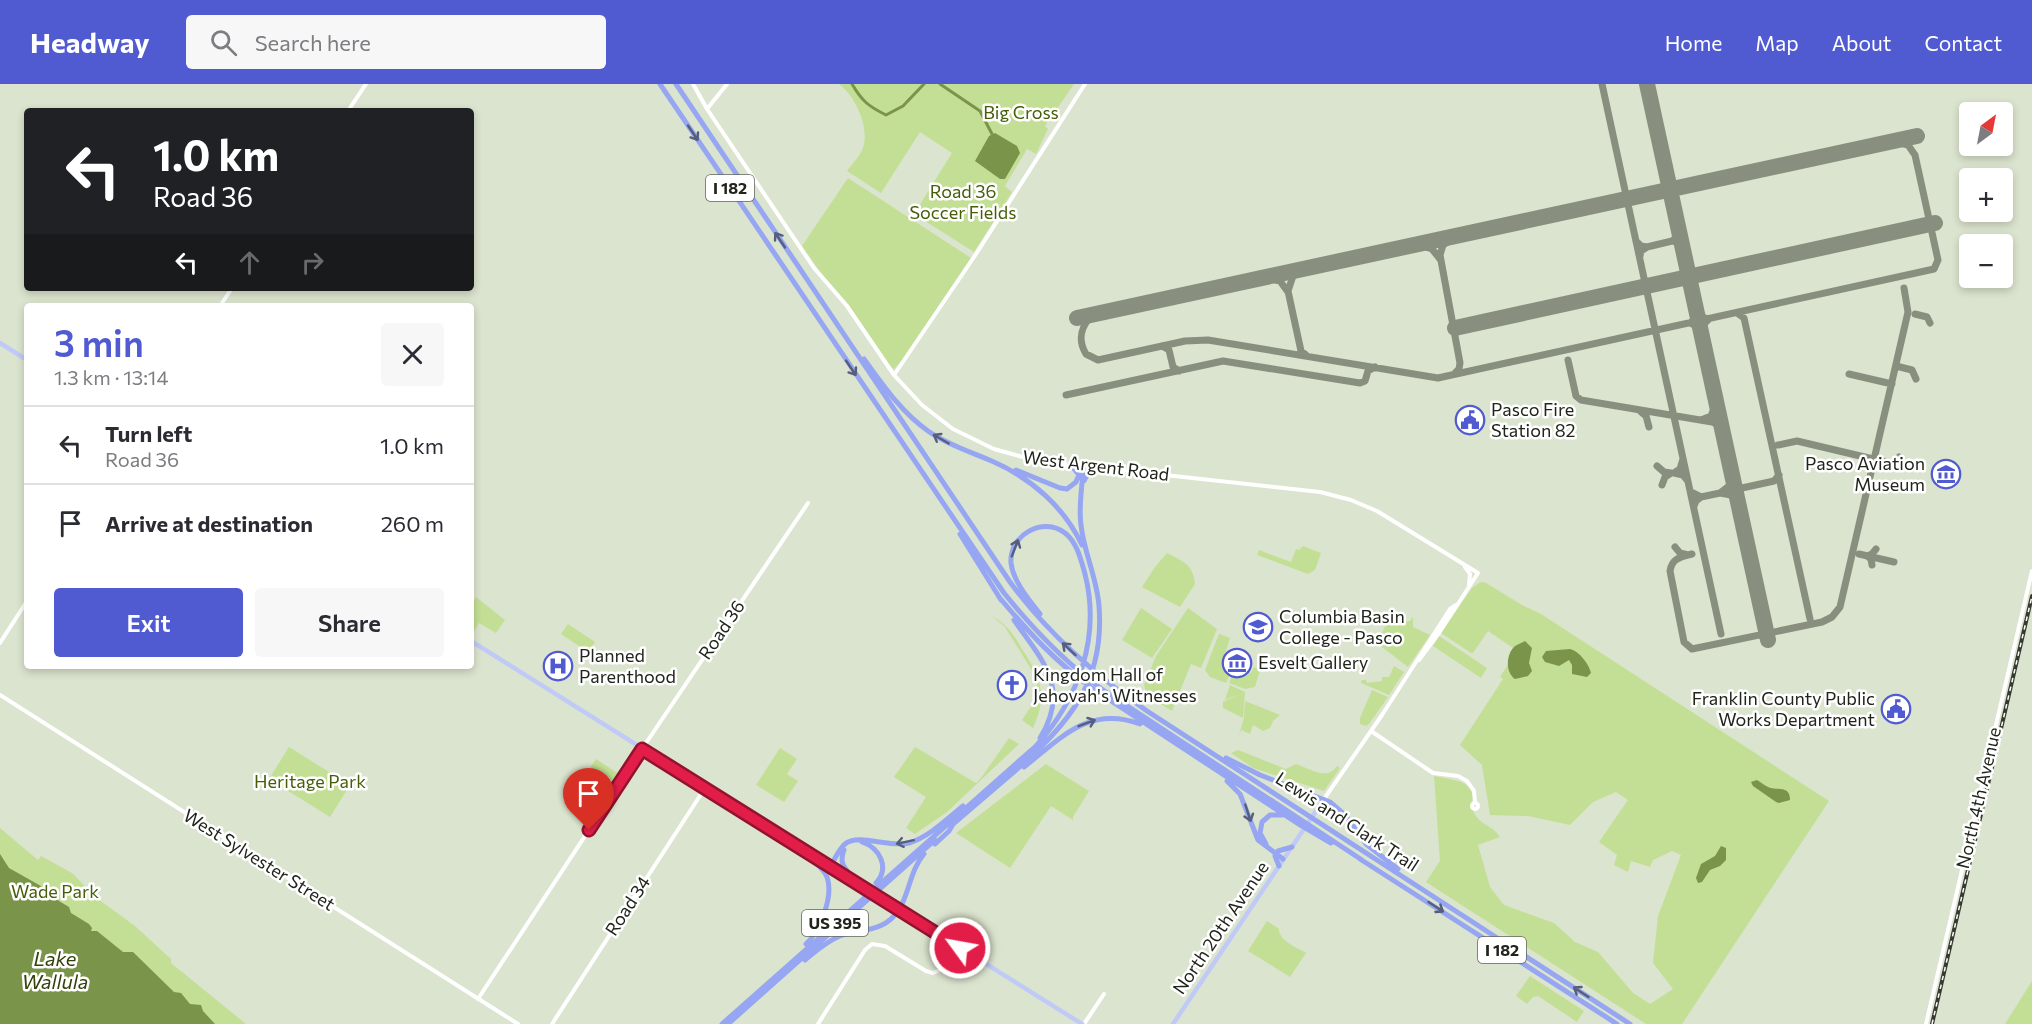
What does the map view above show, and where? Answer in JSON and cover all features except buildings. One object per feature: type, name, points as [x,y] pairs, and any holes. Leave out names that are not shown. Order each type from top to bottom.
[{"type":"highway","name":"I 182","points":[[660,84],[1013,604],[1071,664],[1118,701],[1299,821]]},
{"type":"highway","name":"I 182","points":[[676,84],[1010,582],[1054,635]]},
{"type":"highway","points":[[812,288],[818,292],[886,389],[908,415],[942,440],[1064,489],[1074,486],[1083,466]]},
{"type":"highway","points":[[994,462],[1021,477],[1048,498],[1075,531],[1090,563]]},
{"type":"highway","points":[[1070,464],[1079,475]]},
{"type":"highway","points":[[989,794],[1056,733],[1084,693],[1092,673],[1096,655],[1099,605],[1080,524],[1083,466]]},
{"type":"highway","points":[[1083,483],[1088,473],[1097,467]]},
{"type":"highway","points":[[930,484],[999,597],[1042,658],[1051,680],[1053,698],[1050,716],[1044,732],[1033,747]]},
{"type":"highway","name":"US 395","points":[[722,1024],[972,802],[1055,724],[1076,687],[1083,668],[1088,647],[1090,601],[1077,549],[1065,533],[1047,526],[1037,527],[1018,539],[1013,549],[1011,563],[1015,577],[1054,635]]},
{"type":"highway","points":[[999,597],[1025,629],[1063,667],[1155,731]]},
{"type":"highway","name":"Lewis and Clark Trail","points":[[1054,635],[1090,668],[1148,711],[1630,1024]]},
{"type":"highway","points":[[1148,711],[1248,770],[1324,799],[1342,812],[1366,844],[1415,884]]},
{"type":"highway","name":"US 395","points":[[728,1024],[989,794],[1070,731],[1101,718],[1120,718],[1155,731]]},
{"type":"highway","name":"Lewis and Clark Trail","points":[[1155,731],[1362,860],[1617,1024]]},
{"type":"highway","points":[[1207,765],[1240,794],[1258,840],[1284,858]]},
{"type":"highway","points":[[830,867],[843,846],[850,841],[858,839],[893,845],[910,842],[926,834],[968,802],[972,802]]},
{"type":"highway","points":[[1279,866],[1275,851],[1262,838],[1260,830],[1263,820],[1270,815],[1278,814],[1299,821]]},
{"type":"highway","points":[[790,968],[797,966],[839,936],[884,925],[899,910],[919,861],[952,826]]},
{"type":"highway","points":[[857,884],[843,867],[841,858],[847,846],[859,842],[871,846],[883,863],[882,876],[871,891]]},
{"type":"highway","points":[[1275,851],[1292,847]]},
{"type":"highway","points":[[795,958],[819,928],[829,892],[826,875],[809,854]]},
{"type":"main road","points":[[350,108],[366,84]]},
{"type":"main road","name":"West Argent Road","points":[[693,84],[707,109],[814,268],[849,310],[894,375],[922,405],[945,424],[967,437],[1017,456],[1083,466],[1320,492],[1351,500],[1386,516],[1478,573],[1468,586]]},
{"type":"main road","points":[[707,109],[727,84]]},
{"type":"main road","points":[[894,375],[1085,84]]},
{"type":"main road","points":[[0,343],[24,358]]},
{"type":"main road","name":"Road 36","points":[[478,999],[642,749],[808,503]]},
{"type":"main road","points":[[1324,799],[1430,646],[1468,586],[1469,573],[1463,564]]},
{"type":"main road","name":"North 4th Avenue","points":[[1926,1024],[2032,572]]},
{"type":"main road","points":[[0,643],[24,607]]},
{"type":"main road","points":[[474,643],[1083,1024],[1104,994]]},
{"type":"main road","name":"West Sylvester Street","points":[[0,695],[518,1024]]},
{"type":"main road","points":[[1371,731],[1433,773],[1458,776],[1467,781],[1474,791],[1475,802]]},
{"type":"main road","name":"Road 34","points":[[552,1024],[705,788]]},
{"type":"main road","name":"North 20th Avenue","points":[[1173,1024],[1324,799]]},
{"type":"main road","points":[[818,1024],[866,949],[872,944],[885,945],[926,971],[934,973],[943,967],[957,947]]},
{"type":"green space","points":[[839,84],[1074,84],[1045,126],[1048,129],[1036,154],[1027,149],[1005,186],[1012,192],[974,252],[914,214],[952,153],[920,132],[881,193],[847,171],[858,157],[865,140],[860,113],[845,89]]},
{"type":"green space","points":[[848,178],[971,258],[894,369],[848,304],[802,246]]},
{"type":"green space","points":[[1303,546],[1321,553],[1315,570],[1308,574],[1257,555],[1259,550],[1291,562],[1296,549],[1299,550]]},
{"type":"green space","points":[[1167,553],[1187,564],[1194,577],[1195,584],[1180,607],[1142,587]]},
{"type":"green space","points":[[1481,582],[1541,614],[1829,801],[1682,1024],[1646,1024],[1426,882],[1440,861],[1434,776],[1456,780],[1468,786],[1472,791],[1471,806],[1477,818],[1500,837],[1478,845],[1490,887],[1504,905],[1554,923],[1575,942],[1598,952],[1633,993],[1650,1004],[1673,989],[1653,963],[1658,916],[1681,855],[1672,851],[1653,860],[1650,867],[1631,861],[1628,872],[1614,865],[1617,855],[1599,842],[1628,800],[1616,792],[1593,802],[1570,825],[1528,816],[1490,815],[1482,765],[1460,745],[1503,679],[1500,677],[1507,666],[1513,648],[1488,631],[1471,653],[1441,633],[1472,588]]},
{"type":"green space","points":[[476,597],[505,620],[496,633],[479,623],[474,631],[474,600]]},
{"type":"green space","points":[[1141,608],[1172,629],[1152,658],[1122,640]]},
{"type":"green space","points":[[1188,608],[1217,629],[1201,668],[1191,664],[1172,711],[1151,697],[1144,685],[1156,656]]},
{"type":"green space","points":[[1390,613],[1404,622],[1410,621],[1413,617],[1413,627],[1430,635],[1408,667],[1378,644]]},
{"type":"green space","points":[[991,615],[1006,626],[1012,634],[1029,659],[1038,678],[1040,706],[1033,728],[1022,720],[1036,699],[1038,692],[1036,677],[1005,627]]},
{"type":"green space","points":[[568,624],[595,642],[588,652],[561,634]]},
{"type":"green space","points":[[1219,634],[1230,638],[1222,664],[1233,668],[1226,683],[1210,677],[1205,670]]},
{"type":"green space","points":[[1439,636],[1487,668],[1481,678],[1433,646]]},
{"type":"green space","points":[[1394,666],[1404,672],[1389,695],[1361,683],[1362,680],[1366,680],[1367,683],[1382,681],[1382,677],[1389,677]]},
{"type":"green space","points":[[1254,667],[1260,670],[1255,687],[1245,689],[1229,683],[1234,669],[1251,673]]},
{"type":"green space","points":[[1230,685],[1245,692],[1243,718],[1223,708],[1223,702],[1240,694],[1225,700]]},
{"type":"green space","points":[[1372,690],[1388,697],[1366,726],[1360,724],[1360,718]]},
{"type":"green space","points":[[1245,701],[1280,715],[1273,721],[1270,728],[1263,731],[1253,725],[1250,734],[1241,730],[1238,738],[1244,718]]},
{"type":"green space","points":[[1009,738],[1019,744],[947,812],[915,834],[906,828],[926,797],[894,777],[915,747],[976,783]]},
{"type":"green space","name":"Heritage Park","points":[[289,747],[350,785],[330,817],[269,779]]},
{"type":"green space","points":[[780,748],[797,759],[787,774],[798,781],[784,802],[756,785]]},
{"type":"green space","points":[[1238,750],[1286,769],[1296,764],[1323,773],[1328,773],[1337,766],[1340,768],[1324,791],[1253,768],[1231,753]]},
{"type":"green space","points":[[596,759],[622,776],[612,790],[587,773]]},
{"type":"green space","points":[[1046,764],[1089,791],[1073,820],[1051,806],[1010,868],[956,833]]},
{"type":"green space","name":"Wade Park","points":[[0,828],[38,860],[41,856],[72,873],[98,899],[135,926],[171,959],[171,963],[246,1024],[193,1024],[0,879]]},
{"type":"green space","points":[[1267,921],[1279,929],[1285,940],[1306,953],[1290,977],[1248,951]]},
{"type":"green space","points":[[1530,976],[1584,1011],[1577,1022],[1538,996],[1533,997],[1527,1004],[1516,996]]},
{"type":"green space","points":[[2032,981],[2032,1024],[2005,1024]]},
{"type":"water","points":[[995,133],[1017,146],[1020,153],[1005,179],[1000,179],[975,161],[989,136]]},
{"type":"water","points":[[1525,641],[1532,648],[1529,663],[1532,671],[1528,676],[1515,679],[1508,668],[1508,658],[1515,646]]},
{"type":"water","points":[[1570,649],[1580,655],[1588,666],[1591,673],[1587,677],[1572,674],[1572,665],[1569,660],[1559,666],[1545,662],[1542,657],[1546,651]]},
{"type":"water","points":[[1757,780],[1769,787],[1787,791],[1790,800],[1776,802],[1753,786],[1751,782]]},
{"type":"water","points":[[1721,846],[1726,848],[1726,860],[1720,866],[1710,870],[1702,882],[1698,883],[1696,878],[1701,864],[1715,856]]},
{"type":"water","name":"Lake Wallula","points":[[0,854],[9,868],[48,890],[69,907],[71,913],[89,924],[91,931],[97,931],[123,952],[133,952],[174,992],[181,993],[190,1004],[201,1005],[203,1011],[215,1024],[0,1024]]},
{"type":"waterway","points":[[852,84],[866,102],[886,115],[903,106],[924,84]]},
{"type":"waterway","points":[[940,84],[980,111],[992,134]]},
{"type":"taxiway","points":[[1602,84],[1721,634]]},
{"type":"taxiway","points":[[1092,315],[1085,324],[1081,338],[1086,354],[1098,360],[1185,341],[1208,340],[1438,378],[1934,269],[1938,260],[1915,155],[1908,145],[1893,141]]},
{"type":"taxiway","points":[[1679,230],[1677,237],[1672,241],[1679,243],[1683,249]]},
{"type":"taxiway","points":[[1454,374],[1459,369],[1460,363],[1440,255],[1443,245],[1456,236]]},
{"type":"taxiway","points":[[1636,241],[1641,246],[1647,247],[1641,251],[1640,256]]},
{"type":"taxiway","points":[[1647,247],[1672,241]]},
{"type":"taxiway","points":[[1418,245],[1432,249],[1440,259]]},
{"type":"taxiway","points":[[1304,269],[1293,276],[1288,291],[1301,351],[1306,355]]},
{"type":"taxiway","points":[[1265,278],[1280,281],[1288,292]]},
{"type":"taxiway","points":[[1692,554],[1675,561],[1670,571],[1684,642],[1692,649],[1822,622],[1832,617],[1840,607],[1908,312],[1904,288]]},
{"type":"taxiway","points":[[1697,311],[1702,317],[1709,319],[1703,325],[1702,333],[1699,327],[1690,323],[1696,318],[1697,311]]},
{"type":"taxiway","points":[[1737,313],[1744,318],[1810,619]]},
{"type":"taxiway","points":[[1915,314],[1927,317],[1930,323]]},
{"type":"taxiway","points":[[1162,346],[1169,350],[1173,367],[1179,371]]},
{"type":"taxiway","points":[[1568,360],[1576,396],[1581,400],[1712,422],[1717,424],[1724,433]]},
{"type":"taxiway","points":[[1066,395],[1223,361],[1360,383],[1365,381],[1368,371],[1375,367]]},
{"type":"taxiway","points":[[1896,366],[1912,370],[1916,379]]},
{"type":"taxiway","points":[[1849,374],[1892,384]]},
{"type":"taxiway","points":[[1701,420],[1711,416],[1717,401]]},
{"type":"taxiway","points":[[1640,411],[1646,416],[1649,427]]},
{"type":"taxiway","points":[[1778,445],[1797,441],[1890,463],[1895,462],[1899,457]]},
{"type":"taxiway","points":[[1683,459],[1680,469],[1674,473],[1683,475],[1687,480]]},
{"type":"taxiway","points":[[1657,466],[1664,472],[1671,473],[1665,477],[1662,485]]},
{"type":"taxiway","points":[[1733,473],[1729,486],[1720,493],[1731,495],[1739,505]]},
{"type":"taxiway","points":[[1742,488],[1774,481],[1779,475]]},
{"type":"taxiway","points":[[1691,492],[1701,497],[1694,506]]},
{"type":"taxiway","points":[[1701,497],[1720,493]]},
{"type":"taxiway","points":[[1675,547],[1680,553],[1688,555]]},
{"type":"taxiway","points":[[1872,565],[1871,559],[1867,556],[1876,549]]},
{"type":"taxiway","points":[[1859,554],[1894,562]]},
{"type":"taxiway","points":[[1760,635],[1764,630],[1764,618]]},
{"type":"runway","points":[[1647,84],[1768,640]]},
{"type":"runway","points":[[1077,318],[1917,136]]},
{"type":"runway","points":[[1455,328],[1935,223]]},
{"type":"railway","points":[[1932,1024],[2032,596]]},
{"type":"place","name":"Pasco Fire Station 82","points":[[1470,420]]},
{"type":"place","name":"Pasco Aviation Museum","points":[[1946,474]]},
{"type":"place","name":"Columbia Basin College - Pasco","points":[[1258,627]]},
{"type":"place","name":"Esvelt Gallery","points":[[1237,663]]},
{"type":"place","name":"Planned Parenthood","points":[[558,666]]},
{"type":"place","name":"Kingdom Hall of Jehovah's Witnesses","points":[[1012,685]]},
{"type":"place","name":"Franklin County Public Works Department","points":[[1896,709]]},
{"type":"route","points":[[589,830],[642,749],[960,948]]},
{"type":"park label","name":"Big Cross","points":[[1021,113]]},
{"type":"park label","name":"Road 36 Soccer Fields","points":[[963,202]]}]
